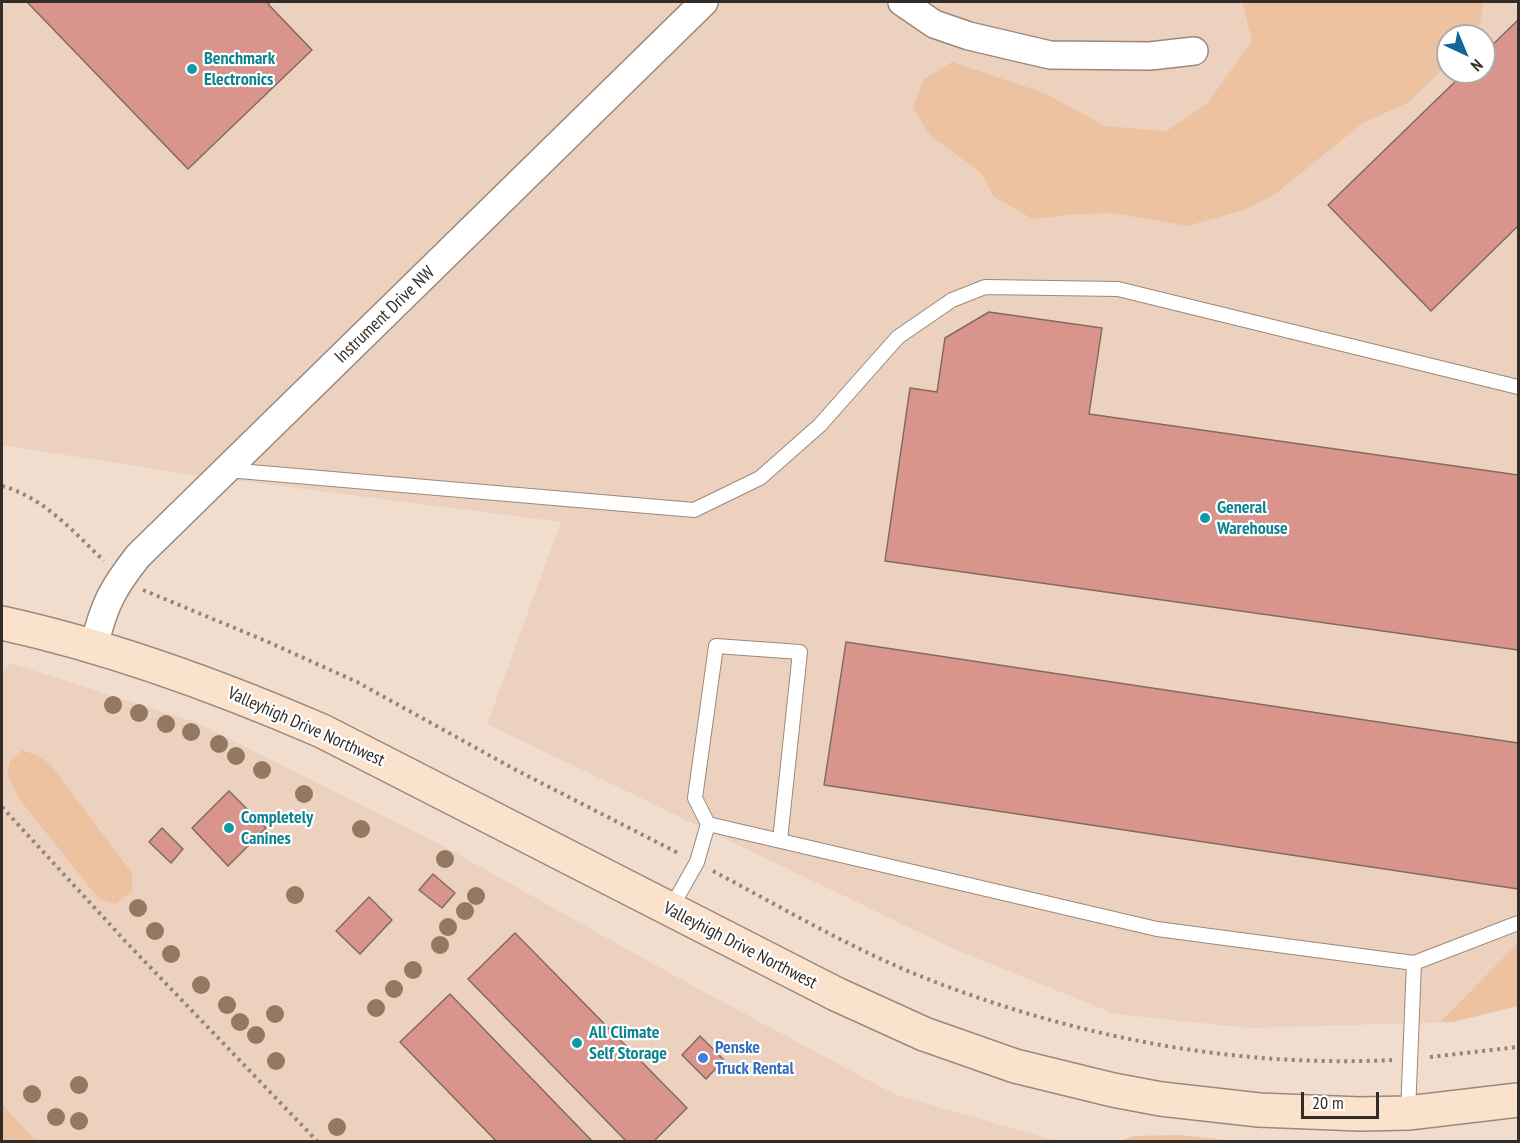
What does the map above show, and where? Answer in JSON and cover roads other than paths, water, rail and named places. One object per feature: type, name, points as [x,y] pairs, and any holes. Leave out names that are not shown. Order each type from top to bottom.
[{"type":"main road","name":"Valleyhigh Drive Northwest","points":[[2,622],[94,646],[212,686],[322,731],[880,1016],[969,1051],[1113,1090],[1213,1106],[1307,1113],[1408,1113],[1518,1100]]},
{"type":"street","name":"Instrument Drive NW","points":[[94,646],[101,617],[111,593],[154,539],[704,2]]},
{"type":"street","points":[[902,2],[934,24],[969,36],[1050,55],[1150,56],[1194,51]]},
{"type":"lane","points":[[227,470],[694,510],[760,478],[820,425],[898,337],[952,300],[985,287],[1118,289],[1518,387]]},
{"type":"lane","points":[[669,910],[697,862],[708,824],[695,798],[716,646],[800,652],[780,840]]},
{"type":"lane","points":[[708,824],[1157,929],[1414,963],[1518,922]]},
{"type":"lane","points":[[1408,1113],[1414,963]]},
{"type":"place","name":"Benchmark Electronics","points":[[192,69]]},
{"type":"place","name":"General Warehouse","points":[[1205,518]]},
{"type":"place","name":"Completely Canines","points":[[229,828]]},
{"type":"place","name":"All Climate Self Storage","points":[[577,1043]]},
{"type":"place","name":"Penske Truck Rental","points":[[703,1058]]}]
